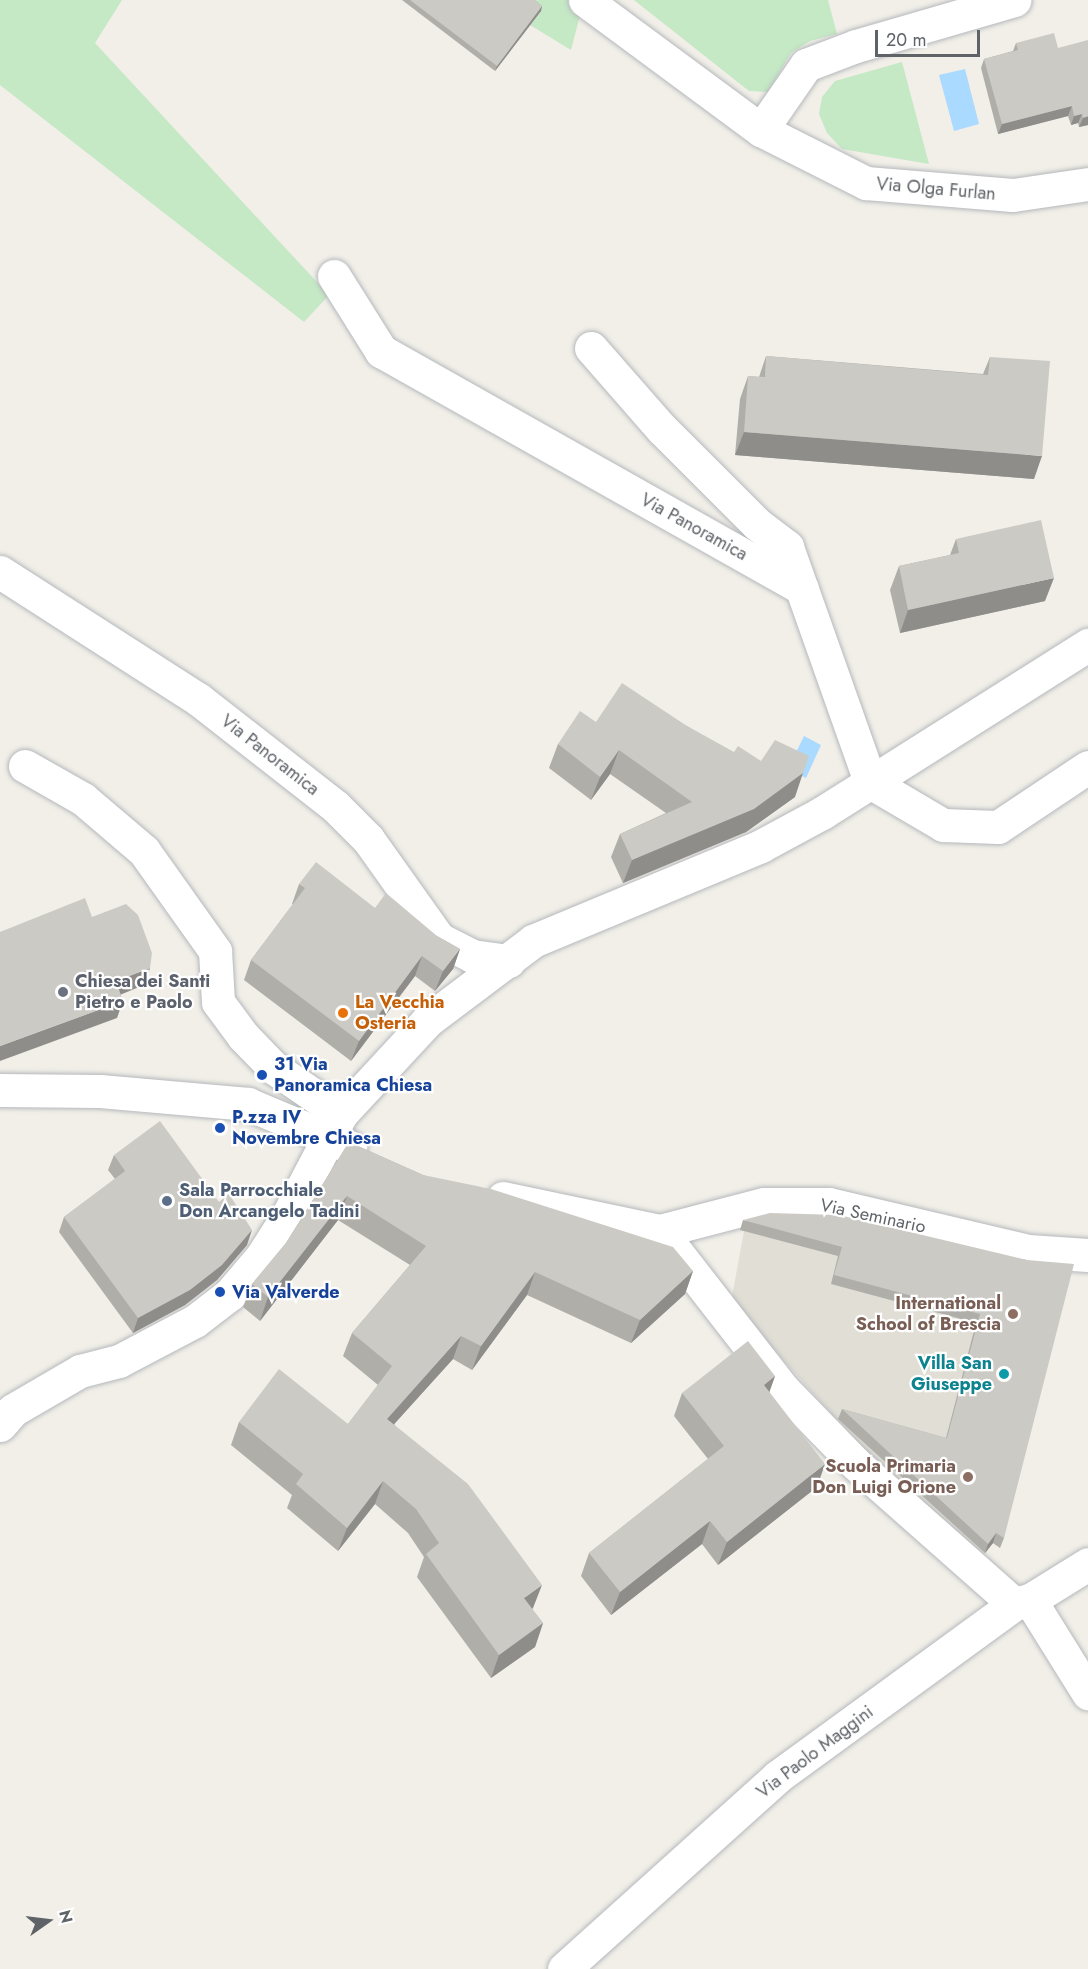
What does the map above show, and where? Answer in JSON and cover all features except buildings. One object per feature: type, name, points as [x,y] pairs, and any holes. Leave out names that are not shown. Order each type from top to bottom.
[{"type":"street","name":"Via Olga Furlan","points":[[585,0],[761,130],[866,183],[1013,195],[1088,184]]},
{"type":"street","points":[[761,130],[806,65],[856,46],[1014,0]]},
{"type":"street","name":"Via Panoramica","points":[[334,276],[381,351],[802,588]]},
{"type":"street","name":"Via Panoramica","points":[[591,348],[662,429],[757,524],[787,547],[870,782]]},
{"type":"street","name":"Via Panoramica","points":[[0,572],[198,699],[335,806],[368,839],[439,939],[472,956],[509,961]]},
{"type":"street","points":[[0,1425],[13,1410],[80,1371],[119,1361],[195,1321],[230,1294],[262,1256],[343,1116],[427,1021],[509,961],[532,941],[750,851],[870,782],[1088,645]]},
{"type":"street","points":[[25,766],[83,799],[144,851],[215,951],[218,1002],[243,1036],[274,1068],[343,1116],[381,1162]]},
{"type":"street","points":[[870,782],[943,825],[998,827],[1088,767]]},
{"type":"street","points":[[0,1090],[100,1091],[248,1104],[343,1116]]},
{"type":"street","points":[[476,1192],[660,1231],[783,1389],[856,1464],[1022,1602],[1088,1693]]},
{"type":"street","name":"Via Seminario","points":[[660,1231],[764,1204],[829,1204],[1028,1251],[1088,1255]]},
{"type":"street","name":"Via Paolo Maggini","points":[[564,1969],[777,1778],[1022,1602],[1088,1564]]},
{"type":"shaded area","points":[[747,1215],[1071,1273],[1000,1548],[993,1543],[980,1560],[856,1441],[731,1302]]},
{"type":"green space","points":[[0,0],[122,0],[95,43],[329,295],[304,322],[0,85]]},
{"type":"green space","points":[[527,0],[584,0],[571,50],[530,25],[541,11]]},
{"type":"green space","points":[[634,0],[828,0],[837,34],[810,41],[791,53],[768,92],[749,91]]},
{"type":"green space","points":[[902,62],[929,164],[842,149],[827,133],[819,114],[822,97],[835,81]]},
{"type":"water","points":[[965,69],[979,124],[954,131],[939,75]]},
{"type":"water","points":[[804,736],[821,745],[806,778],[788,769]]},
{"type":"place","name":"Chiesa dei Santi Pietro e Paolo","points":[[63,992]]},
{"type":"place","name":"La Vecchia Osteria","points":[[343,1013]]},
{"type":"place","name":"31 Via Panoramica Chiesa","points":[[262,1075]]},
{"type":"place","name":"P.zza IV Novembre Chiesa","points":[[220,1128]]},
{"type":"place","name":"Sala Parrocchiale Don Arcangelo Tadini","points":[[167,1201]]},
{"type":"place","name":"Via Valverde","points":[[220,1292]]},
{"type":"place","name":"International School of Brescia","points":[[1013,1314]]},
{"type":"place","name":"Villa San Giuseppe","points":[[1004,1374]]},
{"type":"place","name":"Scuola Primaria Don Luigi Orione","points":[[968,1477]]}]
